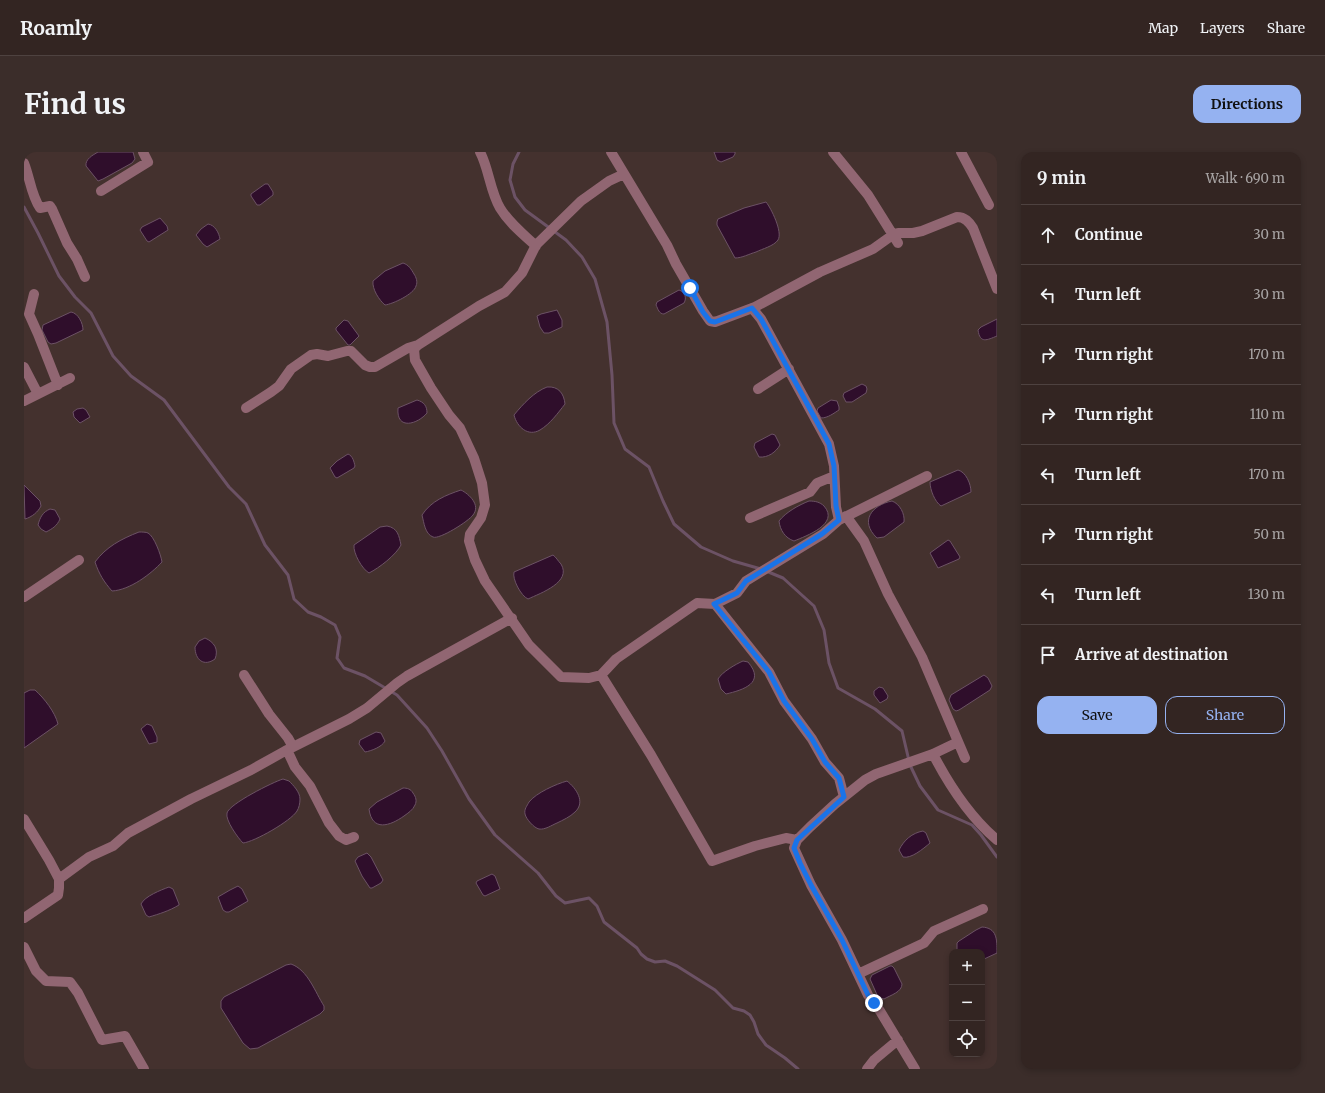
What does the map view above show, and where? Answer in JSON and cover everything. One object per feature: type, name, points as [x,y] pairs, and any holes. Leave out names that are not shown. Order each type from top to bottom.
[{"type":"street","points":[[101,190],[148,162],[143,152]]},
{"type":"street","points":[[480,152],[488,170],[499,207],[509,221],[536,246]]},
{"type":"street","points":[[833,152],[868,195],[896,239]]},
{"type":"street","points":[[961,152],[990,205]]},
{"type":"street","points":[[614,153],[624,174],[667,245],[703,312],[710,321],[715,322],[752,308],[820,272],[896,239],[899,233],[922,231],[957,217],[961,217],[973,228],[996,286]]},
{"type":"street","points":[[24,163],[29,182],[40,208],[50,206],[52,209],[67,243],[78,259],[85,277]]},
{"type":"street","points":[[624,174],[609,181],[581,201],[536,246],[522,273],[506,292],[479,306],[414,349],[415,360],[431,388],[449,415],[460,428],[474,458],[482,483],[485,505],[481,518],[470,534],[469,541],[475,560],[485,581],[512,618],[529,645],[561,677],[589,678],[601,676],[616,659],[697,603],[714,604],[737,593],[746,581],[822,534],[843,518],[927,476]]},
{"type":"street","points":[[34,294],[29,314],[58,384]]},
{"type":"street","points":[[752,308],[761,319],[829,444],[834,466],[836,506],[843,518],[864,541],[888,594],[922,657],[965,758]]},
{"type":"street","points":[[246,408],[279,386],[291,368],[311,355],[317,354],[328,356],[351,351],[365,365],[370,367],[375,366],[408,348],[418,345]]},
{"type":"street","points":[[24,367],[38,394]]},
{"type":"street","points":[[758,389],[789,369]]},
{"type":"street","points":[[24,401],[70,378]]},
{"type":"street","points":[[750,518],[810,492],[817,483],[834,476]]},
{"type":"street","points":[[24,597],[80,560]]},
{"type":"street","points":[[714,604],[769,672],[784,701],[812,739],[825,762],[839,778],[844,797]]},
{"type":"street","points":[[59,879],[89,857],[113,846],[128,833],[191,799],[251,770],[349,719],[367,708],[397,683],[512,618]]},
{"type":"street","points":[[244,674],[269,714],[288,738],[295,767],[310,786],[329,823],[339,836],[346,840],[354,837]]},
{"type":"street","points":[[601,676],[651,755],[712,861],[755,846],[786,838],[797,840]]},
{"type":"street","points":[[915,1069],[880,1011],[868,995],[842,940],[811,885],[794,848],[797,840],[856,786],[876,774],[933,754],[958,742]]},
{"type":"street","points":[[933,754],[945,777],[978,822],[997,840]]},
{"type":"street","points":[[24,819],[50,860],[59,879],[58,895],[24,918]]},
{"type":"street","points":[[858,974],[924,943],[934,931],[982,909]]},
{"type":"street","points":[[24,947],[36,971],[46,981],[70,982],[78,993],[102,1040],[125,1036],[144,1069]]},
{"type":"street","points":[[867,1069],[874,1060],[898,1040]]},
{"type":"shaded area","points":[[98,152],[133,152],[135,159],[132,163],[98,181],[86,164],[88,159]]},
{"type":"shaded area","points":[[714,152],[735,152],[735,154],[733,157],[721,162],[717,160]]},
{"type":"shaded area","points":[[265,184],[268,184],[273,192],[273,195],[260,205],[257,205],[251,194]]},
{"type":"shaded area","points":[[766,202],[771,209],[778,226],[778,240],[768,247],[743,257],[735,258],[717,225],[718,219],[744,208]]},
{"type":"shaded area","points":[[160,218],[167,226],[168,230],[149,242],[147,241],[140,230],[142,227]]},
{"type":"shaded area","points":[[208,224],[213,226],[219,234],[220,239],[207,247],[196,235]]},
{"type":"shaded area","points":[[403,263],[410,267],[415,275],[417,284],[411,292],[398,301],[385,305],[376,294],[373,281],[385,271]]},
{"type":"shaded area","points":[[679,290],[685,295],[684,303],[664,314],[661,313],[656,305],[657,302]]},
{"type":"shaded area","points":[[557,310],[562,320],[562,327],[549,333],[544,333],[540,327],[537,316]]},
{"type":"shaded area","points":[[71,312],[76,314],[80,319],[83,330],[56,343],[51,344],[48,342],[42,330],[43,325]]},
{"type":"shaded area","points":[[997,319],[997,336],[987,340],[982,339],[978,330]]},
{"type":"shaded area","points":[[344,320],[348,321],[359,336],[350,345],[348,345],[336,330],[336,328]]},
{"type":"shaded area","points":[[862,384],[866,386],[866,393],[852,402],[846,402],[843,396],[844,393]]},
{"type":"shaded area","points":[[547,387],[558,389],[562,394],[565,404],[544,428],[536,432],[524,430],[520,427],[514,415],[533,395]]},
{"type":"shaded area","points":[[417,400],[425,405],[427,413],[418,420],[404,423],[400,420],[398,415],[398,408]]},
{"type":"shaded area","points":[[831,400],[837,401],[839,410],[824,418],[821,418],[817,411],[818,408]]},
{"type":"shaded area","points":[[83,408],[90,417],[80,423],[74,417],[73,412],[77,409]]},
{"type":"shaded area","points":[[772,434],[775,435],[780,445],[766,457],[759,457],[754,447],[755,443]]},
{"type":"shaded area","points":[[348,454],[353,459],[355,466],[354,468],[337,478],[335,477],[330,468],[337,461]]},
{"type":"shaded area","points":[[958,470],[961,471],[968,479],[971,492],[941,506],[933,496],[930,482]]},
{"type":"shaded area","points":[[24,485],[40,501],[41,506],[34,514],[25,519]]},
{"type":"shaded area","points":[[461,490],[473,500],[475,504],[476,507],[473,515],[460,525],[441,536],[430,536],[425,528],[422,515],[434,502],[444,496]]},
{"type":"shaded area","points":[[809,501],[817,502],[824,506],[828,512],[828,518],[825,524],[820,528],[794,541],[788,538],[780,528],[779,521],[793,509]]},
{"type":"shaded area","points":[[892,501],[897,504],[901,510],[904,516],[904,522],[884,537],[877,538],[869,526],[870,515],[879,506]]},
{"type":"shaded area","points":[[50,509],[55,510],[60,519],[54,527],[46,532],[38,525],[42,515]]},
{"type":"shaded area","points":[[387,526],[396,531],[401,545],[387,561],[369,573],[358,560],[354,545],[380,527]]},
{"type":"shaded area","points":[[139,532],[148,533],[153,538],[162,562],[140,581],[126,588],[112,591],[102,578],[95,562],[114,544]]},
{"type":"shaded area","points":[[948,540],[960,557],[959,559],[938,568],[930,553]]},
{"type":"shaded area","points":[[553,555],[561,564],[563,570],[562,576],[554,586],[528,599],[518,587],[514,579],[514,572]]},
{"type":"shaded area","points":[[205,638],[215,646],[216,649],[215,659],[207,662],[198,659],[195,652],[195,647],[199,641]]},
{"type":"shaded area","points":[[743,661],[748,662],[753,669],[755,675],[753,680],[745,688],[726,694],[721,689],[718,679],[726,671]]},
{"type":"shaded area","points":[[984,675],[988,678],[992,686],[990,690],[959,710],[956,711],[953,709],[949,700],[951,695]]},
{"type":"shaded area","points":[[879,687],[883,688],[888,696],[887,699],[880,703],[874,695],[874,691]]},
{"type":"shaded area","points":[[30,690],[35,690],[45,701],[52,710],[58,724],[24,748],[24,693]]},
{"type":"shaded area","points":[[147,724],[152,726],[157,737],[157,742],[149,744],[141,729]]},
{"type":"shaded area","points":[[376,732],[381,733],[385,741],[384,743],[373,750],[365,752],[359,744],[360,740]]},
{"type":"shaded area","points":[[283,779],[289,781],[299,794],[300,802],[297,811],[288,820],[272,830],[255,839],[243,843],[230,824],[227,813],[235,804],[243,799],[270,784]]},
{"type":"shaded area","points":[[567,781],[574,787],[578,795],[580,804],[578,808],[569,817],[544,829],[535,827],[525,814],[525,809],[529,802],[536,795],[546,789]]},
{"type":"shaded area","points":[[403,788],[410,790],[416,799],[415,805],[409,813],[399,820],[388,824],[382,825],[374,821],[369,809],[377,802]]},
{"type":"shaded area","points":[[923,831],[926,833],[930,843],[913,855],[903,857],[899,850],[903,843],[912,835]]},
{"type":"shaded area","points":[[367,853],[371,857],[383,880],[381,883],[372,888],[370,888],[362,876],[355,861],[358,857]]},
{"type":"shaded area","points":[[492,874],[495,876],[500,889],[485,896],[476,883],[477,881]]},
{"type":"shaded area","points":[[238,886],[242,889],[248,901],[229,912],[226,912],[223,910],[218,897]]},
{"type":"shaded area","points":[[169,887],[173,889],[179,905],[168,911],[153,916],[149,917],[146,915],[141,904],[143,901],[146,898]]},
{"type":"shaded area","points":[[982,927],[993,932],[997,943],[997,953],[985,959],[985,949],[957,949],[957,943],[959,941]]},
{"type":"shaded area","points":[[291,964],[307,976],[324,1006],[324,1010],[320,1014],[258,1048],[250,1049],[243,1043],[221,1008],[221,1001],[224,997],[286,965]]},
{"type":"shaded area","points":[[890,966],[894,968],[902,987],[896,993],[884,999],[878,997],[870,979],[872,975]]},
{"type":"waterway","points":[[519,152],[513,164],[510,180],[515,197],[525,210],[566,240],[582,257],[595,279],[607,322],[612,375],[614,423],[625,449],[649,467],[674,524],[701,547],[733,561],[761,569]]},
{"type":"waterway","points":[[24,207],[59,276],[75,297],[91,313],[113,356],[131,376],[164,400],[229,487],[246,504],[265,545],[288,575],[294,599],[308,612],[335,625],[340,637],[337,658],[344,668],[365,676],[397,695],[427,728],[442,751],[469,799],[495,835],[538,873],[556,896],[565,903],[589,898],[597,906],[604,922],[637,948],[647,959],[655,962],[665,961],[677,966],[715,990],[733,1008],[744,1011],[750,1015],[758,1034],[766,1045],[798,1069]]},
{"type":"waterway","points":[[766,571],[783,578],[814,606],[824,630],[829,663],[838,688],[875,709],[902,731],[910,765],[920,786],[938,810],[972,825],[997,857]]},
{"type":"route","points":[[690,288],[703,312],[710,321],[715,322],[752,308],[761,319],[829,444],[834,466],[836,506],[839,520],[822,534],[746,581],[737,593],[714,604],[769,672],[784,701],[812,739],[825,762],[839,778],[844,797],[797,840],[794,848],[811,885],[842,940],[868,995],[874,1003]]}]
